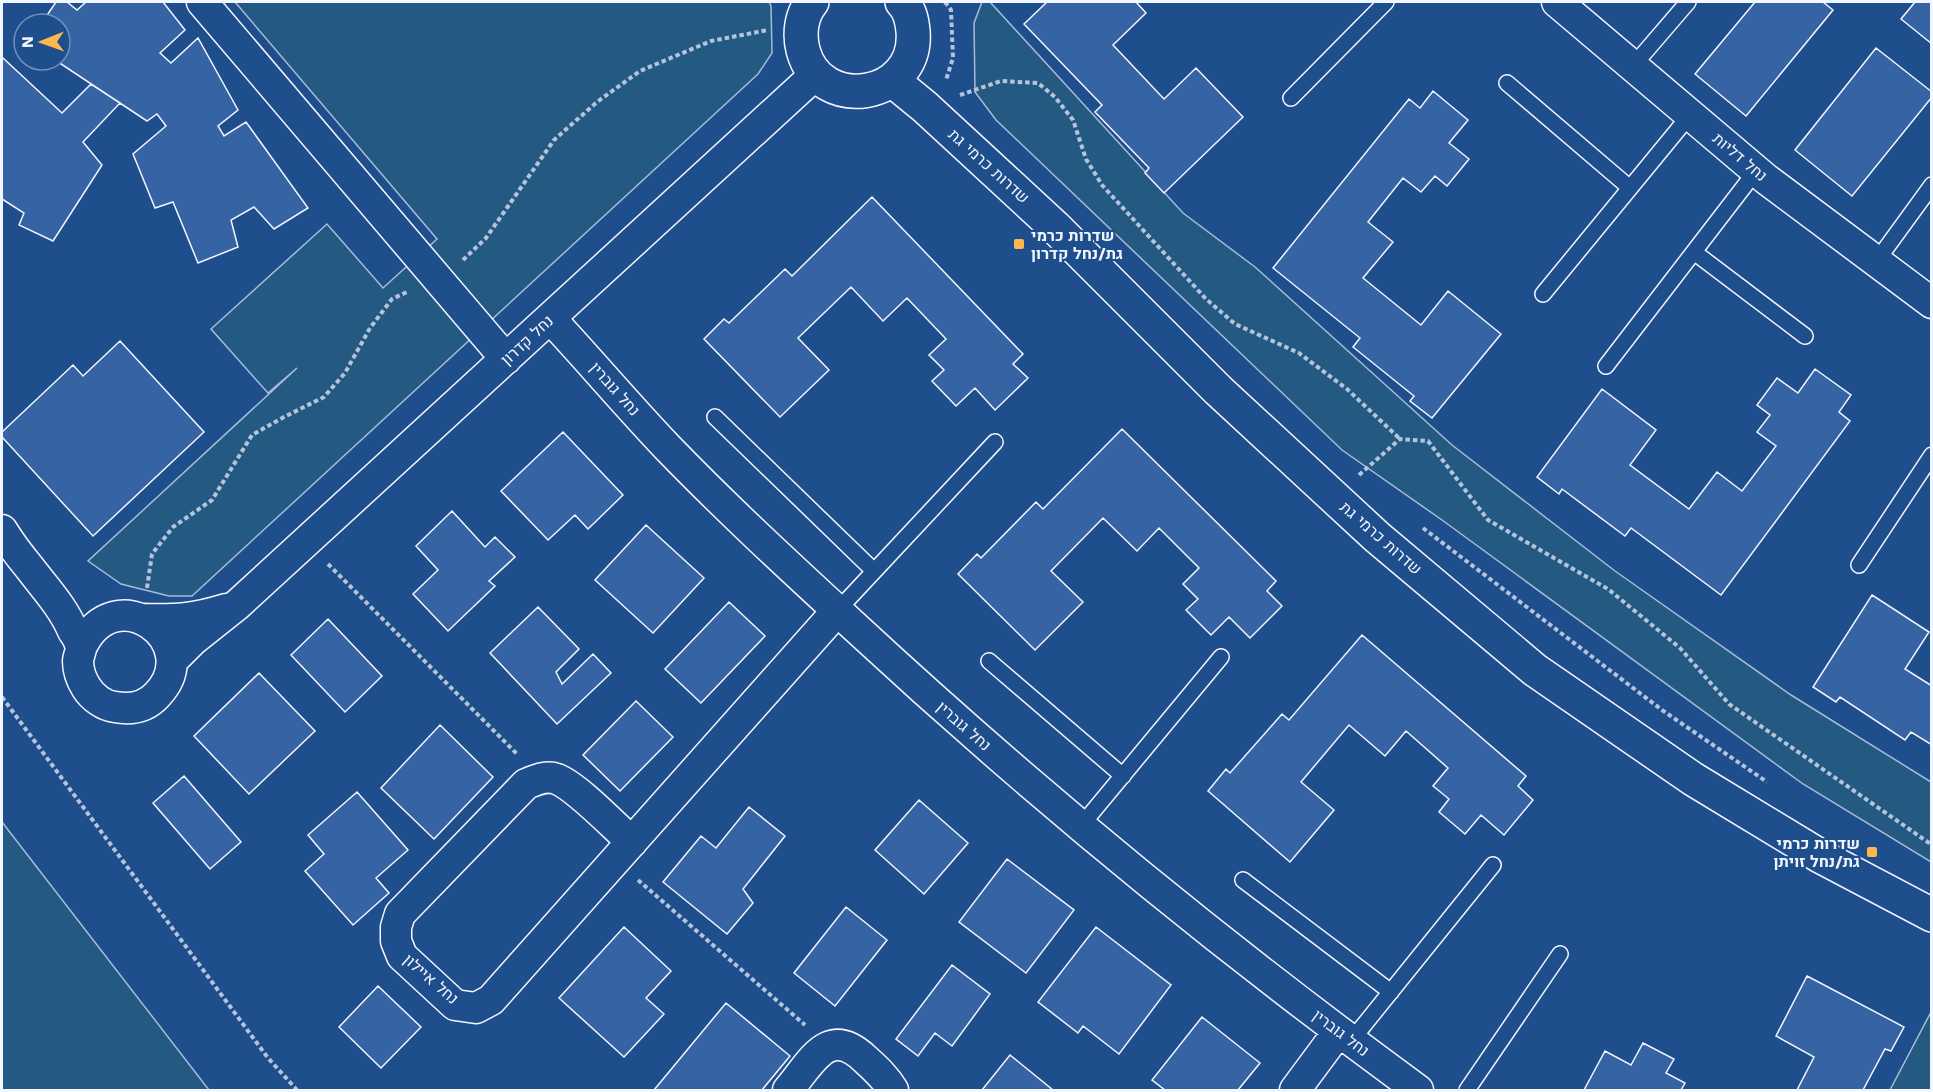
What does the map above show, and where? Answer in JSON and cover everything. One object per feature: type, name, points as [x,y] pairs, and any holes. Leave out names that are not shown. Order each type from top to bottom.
[{"type":"street","points":[[202,2],[506,359]]},
{"type":"street","points":[[812,2],[808,6],[802,23],[801,42],[806,59],[816,74],[829,85],[844,91],[861,92],[878,89],[892,80],[903,69],[911,54],[914,39],[913,22],[907,7],[902,2]]},
{"type":"street","name":"נחל דליות","points":[[1557,2],[1756,171],[1932,303]]},
{"type":"street","name":"נחל קדרון","points":[[172,661],[193,640],[237,605],[816,74]]},
{"type":"street","name":"שדרות כרמי גת","points":[[892,80],[925,107],[1055,226],[1218,390],[1377,537],[1536,670],[1693,779],[1820,856],[1932,915]]},
{"type":"street","name":"נחל גוברין","points":[[550,318],[668,447],[788,566],[922,689],[1080,827],[1174,904],[1345,1037],[1418,1090]]},
{"type":"street","points":[[2,530],[60,607],[81,648]]},
{"type":"street","points":[[26,564],[72,600],[105,619]]},
{"type":"street","name":"נחל קדרון","points":[[143,618],[169,620],[198,618],[237,605]]},
{"type":"street","name":"נחל איילון","points":[[541,778],[526,784],[400,914],[396,927],[396,941],[402,956],[455,1005],[476,1008],[491,1000],[837,611]]},
{"type":"street","points":[[130,615],[143,618],[163,635],[169,647],[172,661],[170,675],[163,688],[153,699],[140,706],[125,709],[111,707],[87,690],[78,662],[81,648],[86,636],[105,619],[130,615]]},
{"type":"street","points":[[541,778],[556,779],[574,790],[624,851]]},
{"type":"street","points":[[1295,1090],[1345,1037]]},
{"type":"street","points":[[788,1090],[822,1049],[837,1044],[854,1049],[887,1080],[893,1090]]},
{"type":"lane","points":[[1291,98],[1386,2]]},
{"type":"lane","points":[[1633,66],[1688,2]]},
{"type":"lane","points":[[1507,83],[1630,188]]},
{"type":"lane","points":[[1543,294],[1690,115]]},
{"type":"lane","points":[[1606,366],[1756,171]]},
{"type":"lane","points":[[1876,262],[1932,185]]},
{"type":"lane","points":[[1694,252],[1805,336]]},
{"type":"lane","points":[[715,417],[874,571]]},
{"type":"lane","points":[[837,611],[995,442]]},
{"type":"lane","points":[[1859,565],[1932,455]]},
{"type":"lane","points":[[1080,827],[1221,657]]},
{"type":"lane","points":[[989,661],[1123,776]]},
{"type":"lane","points":[[1345,1037],[1391,992],[1493,865]]},
{"type":"lane","points":[[1243,880],[1391,992]]},
{"type":"lane","points":[[1467,1090],[1560,954]]},
{"type":"path","points":[[945,2],[951,10],[953,58],[946,81],[961,95]]},
{"type":"path","points":[[925,107],[1001,81],[1038,83],[1055,97],[1073,120],[1086,159],[1102,185],[1206,299],[1235,324],[1299,353],[1347,389],[1401,439],[1428,441],[1488,520],[1608,589],[1680,648],[1729,704],[1932,845]]},
{"type":"path","points":[[1334,497],[1401,439]]},
{"type":"path","points":[[1421,527],[1662,710],[1773,785]]},
{"type":"path","points":[[306,542],[541,778]]},
{"type":"path","points":[[2,697],[268,1058],[297,1090]]},
{"type":"path","points":[[624,851],[830,1047]]},
{"type":"shaded area","points":[[235,2],[769,2],[772,53],[758,74],[192,596],[169,596],[121,584],[88,561],[297,368],[268,393],[211,329],[327,224],[383,288],[437,239]]},
{"type":"shaded area","points":[[982,2],[990,2],[1183,213],[1255,267],[1452,445],[1615,571],[1791,695],[1931,782],[1931,862],[1803,784],[1442,520],[1342,450],[996,120],[975,92],[974,23]]},
{"type":"shaded area","points":[[2,822],[209,1090],[2,1090]]},
{"type":"shaded area","points":[[1931,1012],[1931,1090],[1890,1090]]},
{"type":"building","points":[[56,2],[67,2],[77,10],[86,2],[163,2],[185,30],[160,53],[171,63],[198,38],[238,110],[218,126],[224,136],[246,122],[308,208],[274,229],[254,207],[231,220],[238,247],[198,263],[173,202],[155,208],[133,154],[166,126],[157,114],[147,121],[72,71],[72,12],[49,12]]},
{"type":"building","points":[[1047,2],[1136,2],[1146,13],[1113,45],[1164,99],[1196,68],[1243,117],[1164,193],[1145,173],[1149,168],[1095,112],[1102,105],[1024,24]]},
{"type":"building","points":[[1755,2],[1823,2],[1833,10],[1746,116],[1695,74]]},
{"type":"building","points":[[1915,2],[1932,2],[1932,44],[1901,19]]},
{"type":"building","points":[[1876,48],[1932,92],[1932,97],[1852,196],[1795,150]]},
{"type":"building","points":[[2,59],[12,66],[12,72],[18,72],[62,113],[91,84],[120,103],[83,142],[102,165],[53,241],[19,225],[24,213],[2,199]]},
{"type":"building","points":[[1433,91],[1468,120],[1449,143],[1469,159],[1447,186],[1435,176],[1421,192],[1403,178],[1368,222],[1393,242],[1363,278],[1421,325],[1448,291],[1501,334],[1432,418],[1410,401],[1414,396],[1353,347],[1360,338],[1273,268],[1409,99],[1420,108]]},
{"type":"building","points":[[872,197],[1023,354],[1013,364],[1028,378],[995,410],[975,388],[956,406],[932,381],[944,370],[929,355],[946,339],[907,298],[883,321],[851,287],[798,338],[829,370],[780,417],[704,339],[724,319],[729,323],[785,269],[792,276]]},
{"type":"building","points":[[120,341],[204,432],[93,536],[2,437],[2,432],[73,365],[83,376]]},
{"type":"building","points":[[1815,369],[1851,395],[1839,412],[1850,421],[1721,595],[1631,528],[1625,536],[1562,489],[1559,494],[1537,477],[1602,389],[1656,430],[1630,465],[1689,509],[1717,472],[1742,491],[1776,446],[1757,432],[1770,415],[1757,405],[1777,378],[1798,393]]},
{"type":"building","points":[[1122,429],[1276,581],[1267,591],[1282,606],[1250,638],[1229,617],[1211,635],[1186,610],[1198,599],[1183,584],[1199,568],[1159,528],[1137,551],[1103,518],[1051,571],[1083,602],[1035,650],[958,574],[977,554],[981,558],[1036,502],[1043,509]]},
{"type":"building","points":[[563,432],[623,495],[588,529],[575,515],[548,540],[501,491]]},
{"type":"building","points":[[452,511],[485,547],[495,537],[515,557],[489,581],[495,586],[448,631],[413,594],[438,570],[416,546]]},
{"type":"building","points":[[646,525],[704,578],[653,633],[595,580]]},
{"type":"building","points":[[1872,595],[1929,632],[1905,669],[1932,686],[1932,745],[1911,732],[1905,740],[1840,697],[1836,702],[1813,687]]},
{"type":"building","points":[[729,602],[765,636],[701,703],[665,669]]},
{"type":"building","points":[[538,607],[579,649],[556,672],[562,684],[593,654],[611,673],[557,724],[490,653]]},
{"type":"building","points":[[328,619],[382,676],[345,712],[291,655]]},
{"type":"building","points":[[1362,635],[1526,776],[1518,786],[1533,800],[1504,835],[1481,815],[1465,834],[1439,812],[1449,799],[1433,786],[1448,768],[1406,731],[1385,756],[1349,725],[1301,782],[1334,810],[1290,862],[1208,791],[1226,769],[1230,773],[1282,714],[1289,720]]},
{"type":"building","points":[[259,673],[315,731],[249,794],[194,736]]},
{"type":"building","points":[[636,701],[673,737],[620,791],[583,755]]},
{"type":"building","points":[[440,725],[493,777],[434,839],[381,788]]},
{"type":"building","points":[[184,776],[241,842],[210,869],[153,803]]},
{"type":"building","points":[[357,792],[408,850],[376,878],[389,893],[353,925],[305,871],[324,854],[308,835]]},
{"type":"building","points":[[919,800],[968,843],[924,894],[875,850]]},
{"type":"building","points":[[749,807],[785,836],[743,889],[753,903],[727,934],[663,882],[701,836],[716,848]]},
{"type":"building","points":[[1007,859],[1074,910],[1026,973],[959,922]]},
{"type":"building","points":[[846,907],[887,940],[835,1006],[794,973]]},
{"type":"building","points":[[624,927],[671,971],[646,998],[664,1014],[624,1057],[559,998]]},
{"type":"building","points":[[1096,927],[1171,985],[1119,1054],[1083,1026],[1078,1033],[1038,1002]]},
{"type":"building","points":[[952,965],[990,994],[952,1046],[935,1033],[918,1056],[896,1039]]},
{"type":"building","points":[[1807,976],[1904,1027],[1891,1051],[1885,1049],[1863,1090],[1797,1090],[1814,1057],[1776,1036]]},
{"type":"building","points":[[378,986],[421,1027],[381,1068],[339,1027]]},
{"type":"building","points":[[726,1003],[790,1056],[762,1090],[654,1090]]},
{"type":"building","points":[[1202,1017],[1260,1063],[1238,1090],[1165,1090],[1152,1080]]},
{"type":"building","points":[[1643,1043],[1674,1059],[1666,1073],[1685,1083],[1681,1090],[1584,1090],[1605,1051],[1631,1065]]},
{"type":"building","points":[[1010,1055],[1053,1090],[982,1090]]},
{"type":"place","name":"שדרות כרמי גת/נחל קדרון","points":[[1019,244]]},
{"type":"place","name":"שדרות כרמי גת/נחל זויתן","points":[[1872,852]]}]
